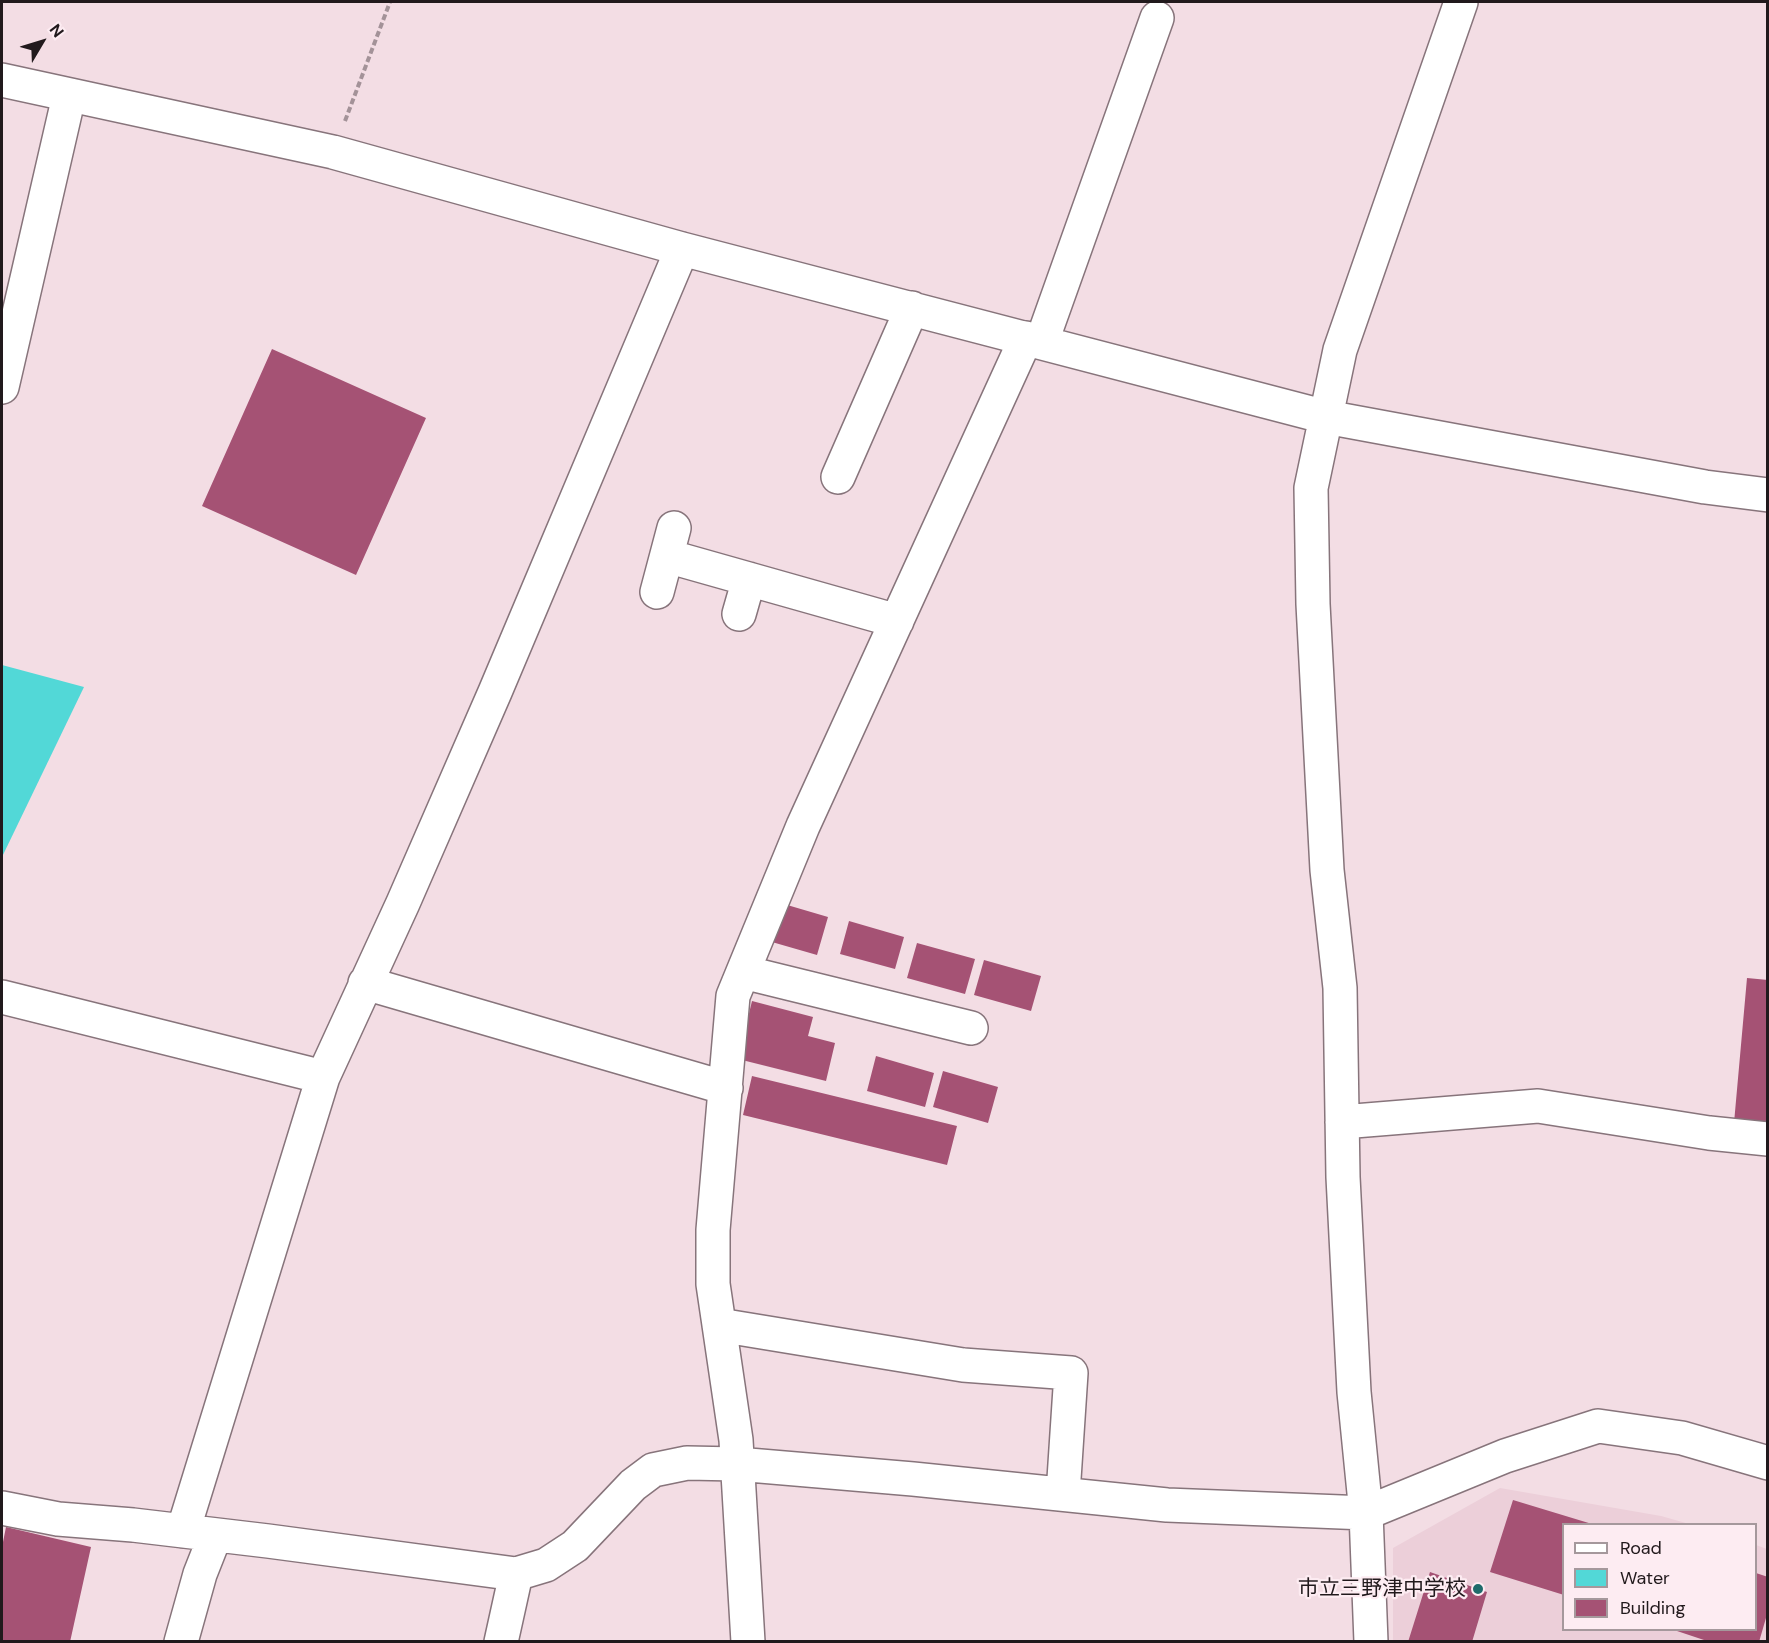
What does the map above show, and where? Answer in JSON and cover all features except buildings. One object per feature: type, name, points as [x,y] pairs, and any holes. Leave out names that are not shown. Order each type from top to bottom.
[{"type":"street","points":[[1371,1641],[1366,1513],[1354,1392],[1343,1177],[1340,988],[1327,870],[1313,604],[1311,488],[1340,350],[1461,2]]},
{"type":"street","points":[[748,1641],[736,1440],[713,1284],[713,1230],[733,996],[803,826],[897,621],[1034,340],[1157,18]]},
{"type":"street","points":[[2,80],[333,152],[682,249],[1326,417],[1705,487],[1767,495]]},
{"type":"street","points":[[2,387],[69,96]]},
{"type":"street","points":[[183,1531],[322,1077],[490,702],[682,249]]},
{"type":"street","points":[[838,477],[912,308]]},
{"type":"street","points":[[657,592],[670,542],[749,579],[897,621]]},
{"type":"street","points":[[739,614],[749,579]]},
{"type":"street","points":[[743,972],[971,1028]]},
{"type":"street","points":[[365,983],[726,1088]]},
{"type":"street","points":[[2,997],[322,1077]]},
{"type":"street","points":[[1342,1122],[1538,1106],[1709,1133],[1767,1139]]},
{"type":"street","points":[[719,1325],[963,1365],[1071,1373],[1063,1494]]},
{"type":"street","points":[[2,1508],[58,1519],[183,1531],[516,1574],[546,1565],[575,1546],[633,1485],[653,1470],[687,1463],[737,1464],[914,1479],[1167,1505],[1366,1513],[1505,1456],[1598,1426],[1682,1438],[1767,1463]]},
{"type":"street","points":[[181,1641],[200,1574],[215,1536]]},
{"type":"street","points":[[501,1641],[516,1574]]},
{"type":"path","points":[[333,152],[390,2]]},
{"type":"shaded area","name":"市立三野津中学校","points":[[1500,1488],[1661,1516],[1686,1523],[1562,1523],[1562,1631],[1757,1631],[1757,1545],[1767,1549],[1767,1641],[1393,1642],[1393,1548]]},
{"type":"water","points":[[2,665],[84,687],[2,857]]},
{"type":"place","name":"市立三野津中学校","points":[[1478,1589]]}]
